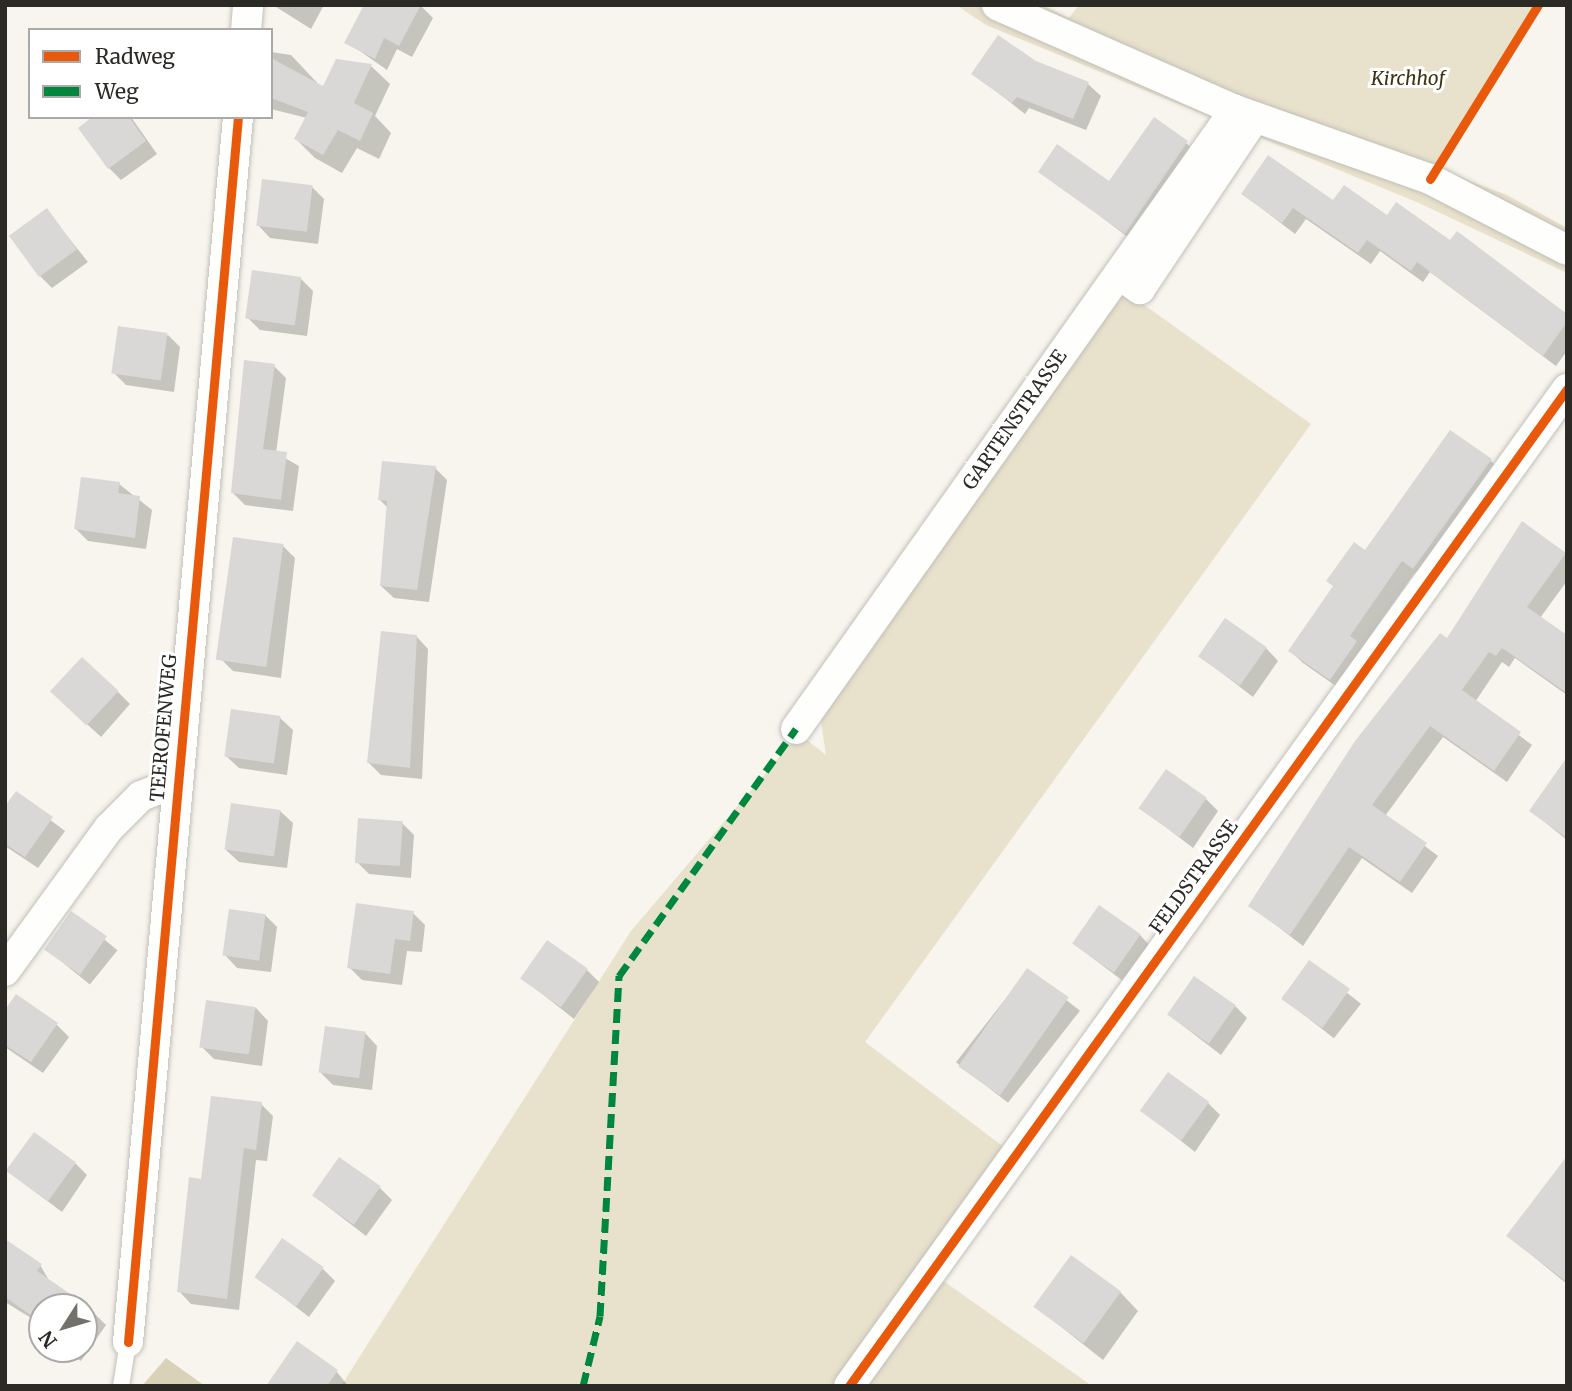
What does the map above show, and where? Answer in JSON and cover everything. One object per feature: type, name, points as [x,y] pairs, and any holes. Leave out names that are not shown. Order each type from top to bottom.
[{"type":"street","points":[[246,28],[248,5]]},
{"type":"street","points":[[997,5],[1245,114],[1430,179],[1567,250]]},
{"type":"street","name":"GARTENSTRASSE","points":[[796,729],[1119,274],[1245,114]]},
{"type":"street","name":"TEEROFENWEG","points":[[128,1342],[238,119]]},
{"type":"street","name":"FELDSTRASSE","points":[[849,1386],[1567,389]]},
{"type":"street","points":[[5,971],[109,828],[141,796],[177,782]]},
{"type":"lane","name":"TEEROFENWEG","points":[[121,1386],[128,1342]]},
{"type":"green space","name":"Kirchhof","points":[[956,5],[1042,5],[1069,18],[1079,5],[1541,5],[1440,170],[1507,195],[1567,228],[1567,273],[1419,203],[986,25]]},
{"type":"green space","points":[[1122,289],[1311,424],[865,1042],[1017,1157],[935,1275],[1092,1386],[341,1386],[631,931],[799,734],[826,755],[820,715]]},
{"type":"shaded area","points":[[166,1358],[205,1386],[142,1386]]},
{"type":"building","points":[[364,5],[421,5],[399,46],[384,38],[375,59],[344,43]]},
{"type":"building","points":[[998,35],[1036,61],[1089,82],[1073,119],[1017,97],[1012,103],[971,74]]},
{"type":"building","points":[[273,59],[323,86],[336,59],[372,64],[354,103],[373,113],[360,141],[338,130],[323,155],[294,139],[308,112],[273,99]]},
{"type":"building","points":[[1154,117],[1188,141],[1125,234],[1038,172],[1057,144],[1109,181]]},
{"type":"building","points":[[89,119],[130,119],[146,141],[108,169],[78,128]]},
{"type":"building","points":[[1268,155],[1333,200],[1344,185],[1387,215],[1396,202],[1450,240],[1457,231],[1567,314],[1567,322],[1543,356],[1417,262],[1411,271],[1367,240],[1358,253],[1293,208],[1282,223],[1241,194]]},
{"type":"building","points":[[262,179],[313,185],[307,232],[256,226]]},
{"type":"building","points":[[47,208],[77,249],[39,277],[9,236]]},
{"type":"building","points":[[252,270],[302,277],[295,325],[245,319]]},
{"type":"building","points":[[118,326],[168,333],[161,380],[111,374]]},
{"type":"building","points":[[244,360],[275,364],[263,449],[287,452],[281,500],[231,493]]},
{"type":"building","points":[[1450,430],[1492,459],[1413,569],[1402,561],[1350,636],[1357,641],[1330,680],[1288,651],[1333,586],[1326,581],[1354,542],[1365,550]]},
{"type":"building","points":[[382,461],[436,466],[417,590],[380,586],[387,501],[378,500]]},
{"type":"building","points":[[81,477],[120,482],[118,493],[140,496],[135,538],[74,529]]},
{"type":"building","points":[[1522,521],[1566,553],[1527,607],[1567,635],[1567,693],[1502,648],[1496,656],[1489,652],[1462,690],[1521,732],[1494,771],[1430,726],[1372,805],[1427,843],[1400,882],[1349,847],[1290,935],[1248,906],[1355,741],[1440,633],[1447,638]]},
{"type":"building","points":[[233,537],[284,544],[266,667],[216,660]]},
{"type":"building","points":[[1225,618],[1267,647],[1240,686],[1198,657]]},
{"type":"building","points":[[381,631],[417,635],[410,768],[367,763]]},
{"type":"building","points":[[82,657],[119,691],[87,725],[50,691]]},
{"type":"building","points":[[231,709],[281,716],[274,763],[224,757]]},
{"type":"building","points":[[1567,757],[1567,838],[1529,811]]},
{"type":"building","points":[[1166,769],[1207,798],[1179,837],[1138,808]]},
{"type":"building","points":[[16,791],[53,817],[25,857],[5,844],[5,806]]},
{"type":"building","points":[[231,803],[281,810],[274,857],[224,850]]},
{"type":"building","points":[[358,818],[403,821],[400,866],[355,863]]},
{"type":"building","points":[[356,903],[414,911],[410,941],[395,939],[390,974],[347,968]]},
{"type":"building","points":[[1099,905],[1141,934],[1114,973],[1072,944]]},
{"type":"building","points":[[229,909],[266,914],[259,961],[222,956]]},
{"type":"building","points":[[71,911],[107,936],[80,975],[44,950]]},
{"type":"building","points":[[547,940],[588,969],[561,1007],[520,979]]},
{"type":"building","points":[[1309,960],[1350,989],[1322,1028],[1281,999]]},
{"type":"building","points":[[1027,968],[1069,997],[1000,1096],[958,1066]]},
{"type":"building","points":[[1194,976],[1236,1005],[1209,1044],[1167,1015]]},
{"type":"building","points":[[16,994],[58,1023],[31,1062],[5,1045],[5,1010]]},
{"type":"building","points":[[206,1000],[256,1007],[249,1054],[199,1048]]},
{"type":"building","points":[[325,1026],[366,1032],[359,1078],[318,1073]]},
{"type":"building","points":[[1168,1072],[1209,1102],[1181,1141],[1140,1111]]},
{"type":"building","points":[[211,1096],[262,1102],[256,1150],[244,1148],[227,1299],[177,1292],[189,1177],[201,1179]]},
{"type":"building","points":[[34,1132],[76,1163],[48,1201],[6,1171]]},
{"type":"building","points":[[1567,1156],[1567,1282],[1506,1236]]},
{"type":"building","points":[[339,1157],[381,1186],[354,1225],[312,1196]]},
{"type":"building","points":[[282,1238],[324,1267],[296,1307],[254,1277]]},
{"type":"building","points":[[5,1239],[42,1264],[37,1271],[69,1293],[28,1293],[28,1313],[5,1297]]},
{"type":"building","points":[[1071,1255],[1121,1291],[1084,1343],[1033,1307]]},
{"type":"building","points":[[297,1341],[338,1370],[327,1386],[266,1386]]},
{"type":"marked path","points":[[583,1386],[600,1316],[619,976],[796,729]]},
{"type":"cycle path","points":[[1430,179],[1538,5]]},
{"type":"cycle path","points":[[128,1342],[238,119]]},
{"type":"cycle path","points":[[849,1386],[1567,389]]}]
